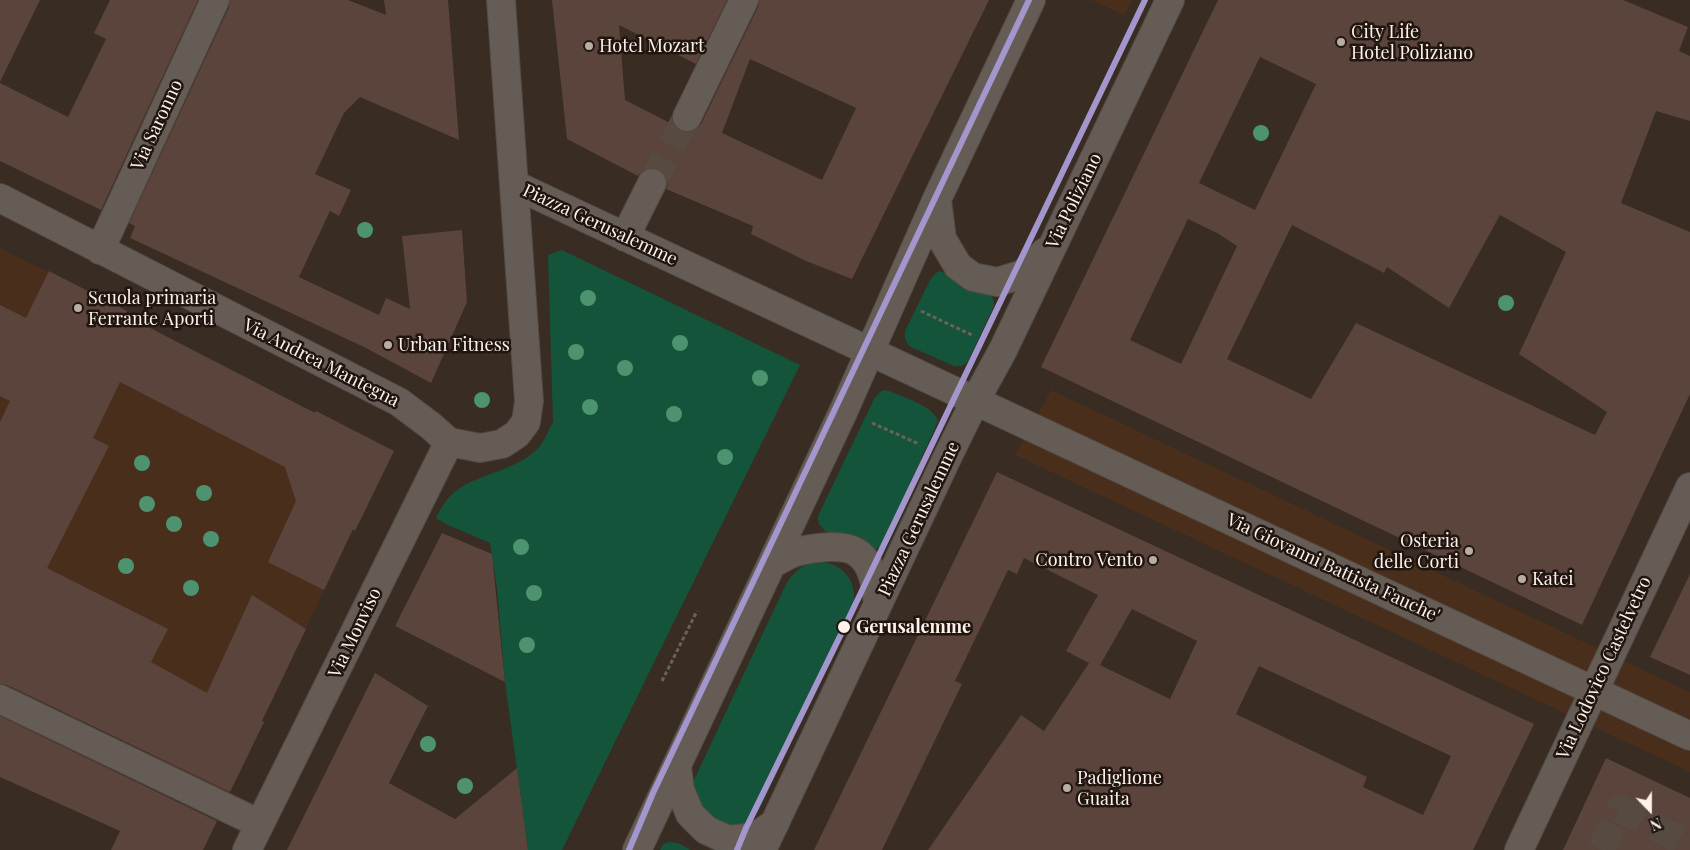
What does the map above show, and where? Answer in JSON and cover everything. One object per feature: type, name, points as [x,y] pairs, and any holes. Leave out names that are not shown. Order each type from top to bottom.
[{"type":"street","name":"Via Saronno","points":[[100,250],[215,0]]},
{"type":"street","points":[[501,0],[514,185]]},
{"type":"street","points":[[687,117],[744,0]]},
{"type":"street","points":[[637,850],[871,352],[937,199],[1031,0]]},
{"type":"street","name":"Via Poliziano","points":[[975,401],[1003,350],[1170,0]]},
{"type":"street","points":[[625,237],[652,183]]},
{"type":"street","name":"Piazza Gerusalemme","points":[[450,442],[480,448],[502,444],[517,434],[526,422],[529,401],[514,185],[975,401],[762,850]]},
{"type":"street","name":"Via Andrea Mantegna","points":[[0,198],[399,402],[450,442]]},
{"type":"street","points":[[937,199],[942,239],[958,266],[973,277],[997,282],[1024,274],[1053,244]]},
{"type":"street","name":"Via Giovanni Battista Fauche'","points":[[975,401],[1690,736]]},
{"type":"street","name":"Via Monviso","points":[[247,850],[450,442]]},
{"type":"street","name":"Via Lodovico Castelvetro","points":[[1519,850],[1690,487]]},
{"type":"street","points":[[772,564],[794,552],[814,548],[842,548],[856,552],[865,560],[875,580],[878,604]]},
{"type":"street","points":[[0,700],[260,824]]},
{"type":"street","points":[[677,767],[680,790],[690,814],[706,830],[728,840],[755,837],[775,823]]},
{"type":"path","points":[[918,310],[980,339]]},
{"type":"path","points":[[864,419],[920,445]]},
{"type":"path","points":[[662,681],[698,611]]},
{"type":"shaded area","points":[[1091,0],[1132,0],[1125,15]]},
{"type":"shaded area","points":[[0,248],[91,293],[125,316],[394,451],[355,531],[353,530],[262,720],[264,722],[229,795],[153,758],[160,745],[0,667]]},
{"type":"shaded area","points":[[1051,390],[1690,692],[1690,772],[1015,455]]},
{"type":"green space","points":[[562,250],[800,365],[562,850],[528,850],[505,682],[497,588],[490,543],[436,518],[455,491],[479,478],[519,462],[530,455],[540,446],[553,422],[548,255]]},
{"type":"green space","points":[[940,271],[986,290],[994,301],[994,306],[968,361],[960,366],[954,366],[911,347],[905,338],[905,331],[930,280]]},
{"type":"green space","points":[[884,390],[924,406],[931,411],[938,421],[882,546],[872,551],[825,531],[819,524],[818,516],[874,399]]},
{"type":"green space","points":[[820,561],[838,567],[849,578],[854,593],[852,612],[759,810],[745,824],[716,829],[691,790],[694,780],[787,582],[801,568]]},
{"type":"green space","points":[[668,842],[678,843],[691,850],[660,850],[663,844]]},
{"type":"building","points":[[0,0],[40,0],[0,82]]},
{"type":"building","points":[[110,0],[198,0],[101,210],[0,161],[0,83],[68,117],[106,39],[94,33]]},
{"type":"building","points":[[230,0],[348,0],[386,15],[384,0],[448,0],[459,140],[360,97],[344,113],[315,174],[351,190],[339,216],[330,211],[299,277],[379,315],[386,298],[410,309],[402,236],[462,230],[467,302],[431,383],[364,347],[130,238],[135,226],[129,223],[229,7]]},
{"type":"building","points":[[552,0],[727,0],[696,64],[619,25],[625,100],[674,125],[680,131],[688,133],[695,130],[701,124],[758,7],[759,0],[989,0],[852,279],[806,261],[751,234],[753,226],[666,189],[668,183],[665,175],[659,169],[652,167],[644,170],[638,176],[567,139]],"holes":[[[750,59],[856,108],[822,180],[722,133]]]},
{"type":"building","points":[[1218,0],[1623,0],[1688,27],[1679,51],[1690,56],[1690,121],[1656,111],[1621,203],[1690,232],[1690,394],[1582,625],[1041,367]],"holes":[[[1260,57],[1316,84],[1255,210],[1199,183]],[[1500,215],[1566,252],[1519,354],[1607,412],[1595,435],[1356,323],[1311,399],[1227,359],[1292,225],[1384,273],[1387,267],[1449,308]],[[1188,219],[1217,233],[1237,246],[1181,364],[1130,340]]]},
{"type":"building","points":[[49,271],[127,311],[125,315],[315,413],[316,411],[394,451],[355,531],[353,529],[324,590],[268,562],[296,501],[285,467],[120,382],[93,438],[109,446],[47,568],[168,629],[151,662],[207,693],[252,595],[306,629],[230,792],[7,685],[0,684],[0,422],[10,401],[0,396],[0,305],[26,318]]},
{"type":"building","points":[[997,472],[1534,724],[1473,850],[928,850],[1021,715],[1044,731],[1089,663],[1066,651],[1098,595],[1024,558],[1017,574],[1008,570],[955,681],[962,684],[882,850],[814,850]],"holes":[[[1132,609],[1197,641],[1170,699],[1100,665]],[[1259,666],[1451,756],[1423,815],[1363,787],[1367,777],[1236,714]]]},
{"type":"building","points":[[442,533],[492,554],[505,682],[395,626]]},
{"type":"building","points":[[1690,574],[1690,675],[1650,657]]},
{"type":"building","points":[[375,673],[428,706],[389,783],[455,819],[517,768],[528,850],[287,850]]},
{"type":"building","points":[[0,716],[217,821],[203,850],[111,850],[120,831],[0,777]]},
{"type":"building","points":[[1606,758],[1690,798],[1690,850],[1563,850]]},
{"type":"tunnel","points":[[652,183],[687,117]]},
{"type":"tunnel","points":[[1601,850],[1620,809],[1690,845]]},
{"type":"transit line","points":[[629,850],[653,793],[1029,0]]},
{"type":"transit line","points":[[737,850],[1145,0]]},
{"type":"place","name":"City Life Hotel Poliziano","points":[[1341,42]]},
{"type":"place","name":"Hotel Mozart","points":[[589,46]]},
{"type":"place","name":"Scuola primaria Ferrante Aporti","points":[[78,308]]},
{"type":"place","name":"Urban Fitness","points":[[388,345]]},
{"type":"place","name":"Osteria delle Corti","points":[[1469,551]]},
{"type":"place","name":"Contro Vento","points":[[1153,560]]},
{"type":"place","name":"Katei","points":[[1522,579]]},
{"type":"place","name":"Gerusalemme","points":[[844,627]]},
{"type":"place","name":"Padiglione Guaita","points":[[1067,788]]}]
